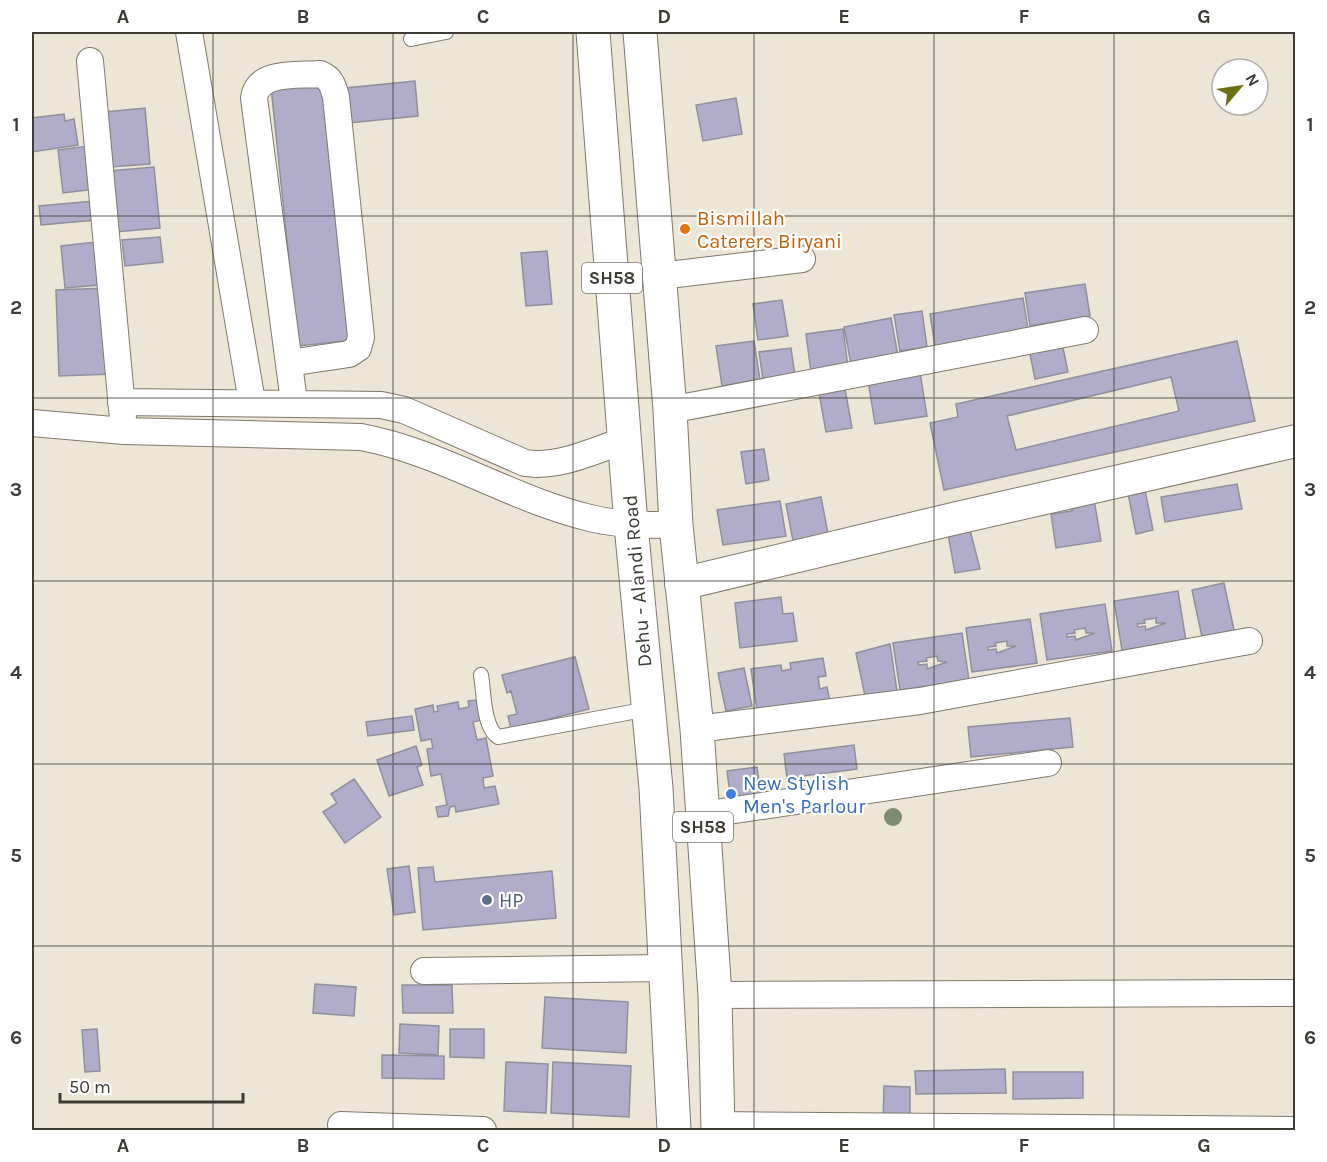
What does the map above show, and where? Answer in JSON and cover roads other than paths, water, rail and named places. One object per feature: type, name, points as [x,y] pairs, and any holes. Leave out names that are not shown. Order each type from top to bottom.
[{"type":"main road","name":"Dehu - Alandi Road","points":[[593,32],[631,525],[656,788],[674,1131]]},
{"type":"main road","name":"SH58","points":[[640,32],[670,410],[676,525],[697,729],[715,995],[718,1128]]},
{"type":"street","points":[[189,32],[252,402]]},
{"type":"street","points":[[90,61],[124,431]]},
{"type":"street","points":[[289,363],[349,354],[358,348],[361,337],[336,97],[327,77],[320,74],[268,79],[255,88],[254,98],[294,402]]},
{"type":"street","points":[[660,276],[802,259]]},
{"type":"street","points":[[670,410],[1085,330]]},
{"type":"street","points":[[121,402],[294,402],[381,405],[404,411],[525,463],[537,465],[562,462],[625,440]]},
{"type":"street","points":[[32,423],[124,431],[361,437],[394,443],[536,500],[589,518],[631,525],[676,525]]},
{"type":"street","points":[[681,584],[1296,441]]},
{"type":"street","points":[[697,729],[920,701],[1249,641]]},
{"type":"street","points":[[702,815],[1048,763]]},
{"type":"street","points":[[424,971],[666,968]]},
{"type":"street","points":[[715,995],[1296,993]]},
{"type":"street","points":[[341,1125],[483,1131]]},
{"type":"street","points":[[718,1128],[1296,1130]]},
{"type":"lane","points":[[411,39],[446,32]]},
{"type":"lane","points":[[481,675],[489,724],[492,733],[498,737],[648,709]]},
{"type":"place","name":"Bismillah Caterers Biryani","points":[[685,229]]},
{"type":"place","name":"New Stylish Men's Parlour","points":[[731,794]]},
{"type":"place","name":"HP","points":[[487,900]]}]
